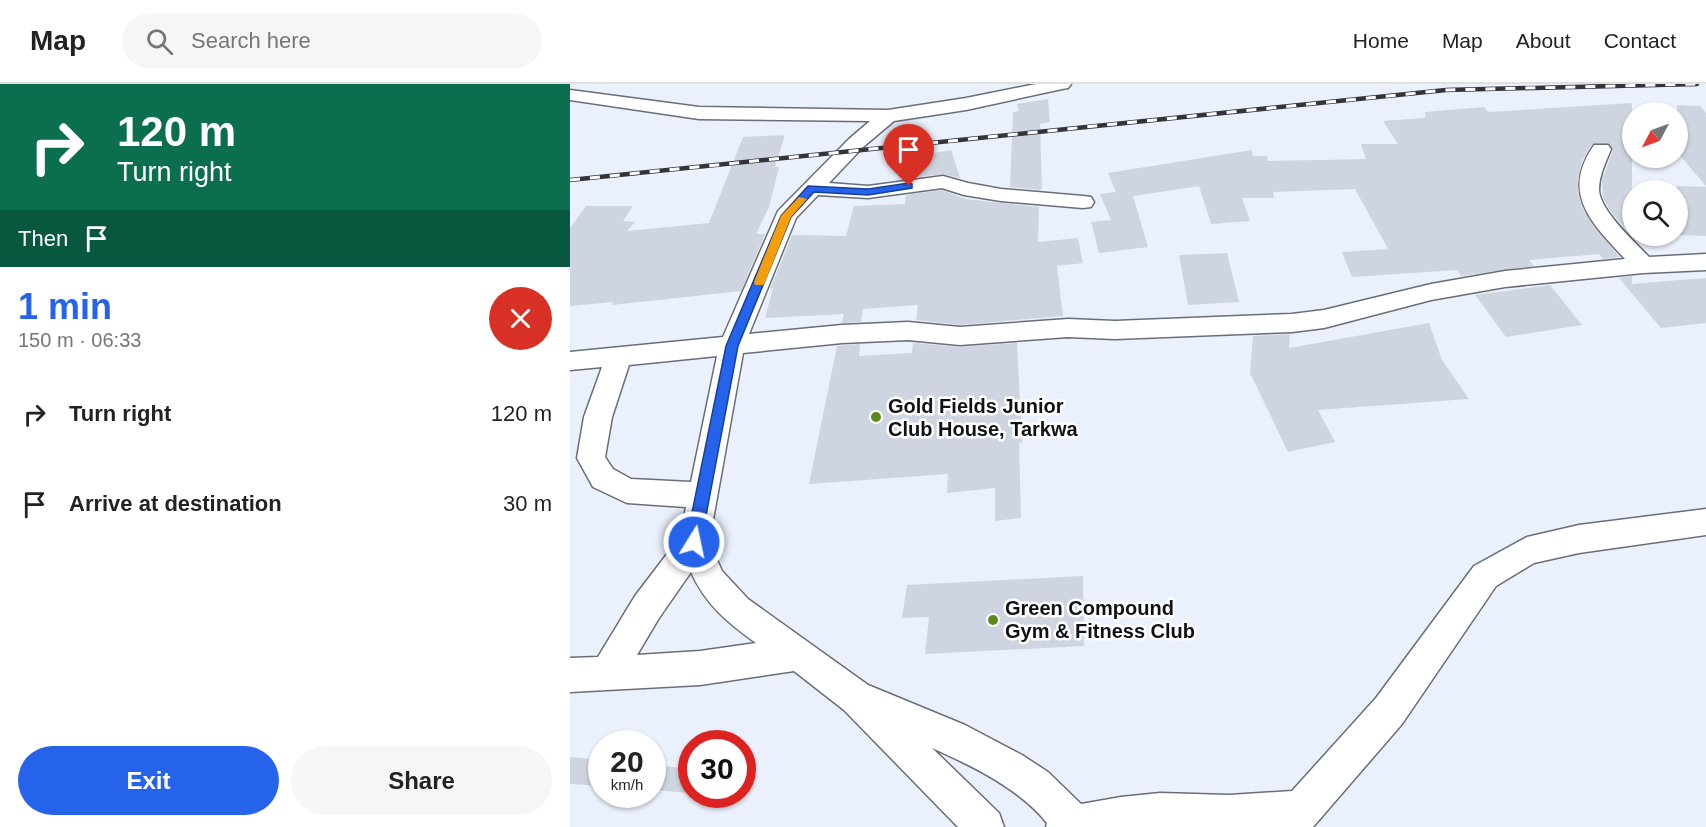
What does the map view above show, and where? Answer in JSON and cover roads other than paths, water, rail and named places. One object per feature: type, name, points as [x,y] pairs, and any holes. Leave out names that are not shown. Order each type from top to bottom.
[{"type":"street","points":[[570,95],[699,113],[888,116],[966,104],[1062,84]]},
{"type":"street","points":[[570,103],[591,98]]},
{"type":"street","points":[[607,674],[647,608],[694,542],[732,346],[786,216],[888,116]]},
{"type":"street","points":[[1601,149],[1589,181],[1588,196],[1604,220],[1643,265]]},
{"type":"street","points":[[812,188],[868,192],[943,182],[964,189],[1001,195],[1083,202]]},
{"type":"street","points":[[570,361],[864,333],[908,332],[960,336],[1068,328],[1115,330],[1292,323],[1324,319],[1431,292],[1505,279],[1643,265],[1706,262]]},
{"type":"street","points":[[619,355],[598,417],[591,458],[603,478],[627,491],[702,495]]},
{"type":"street","points":[[856,698],[941,733],[1029,779],[1071,826],[1120,816],[1160,812],[1296,819],[1389,711],[1485,576],[1527,550],[1579,539],[1706,522]]},
{"type":"street","points":[[694,542],[711,581],[736,610],[856,698],[985,827]]},
{"type":"street","points":[[570,675],[700,668],[799,654]]},
{"type":"railway","points":[[570,180],[1446,90],[1697,84]]},
{"type":"place","name":"Gold Fields Junior Club House, Tarkwa","points":[[876,417]]},
{"type":"place","name":"Green Compound Gym & Fitness Club","points":[[993,620]]}]
